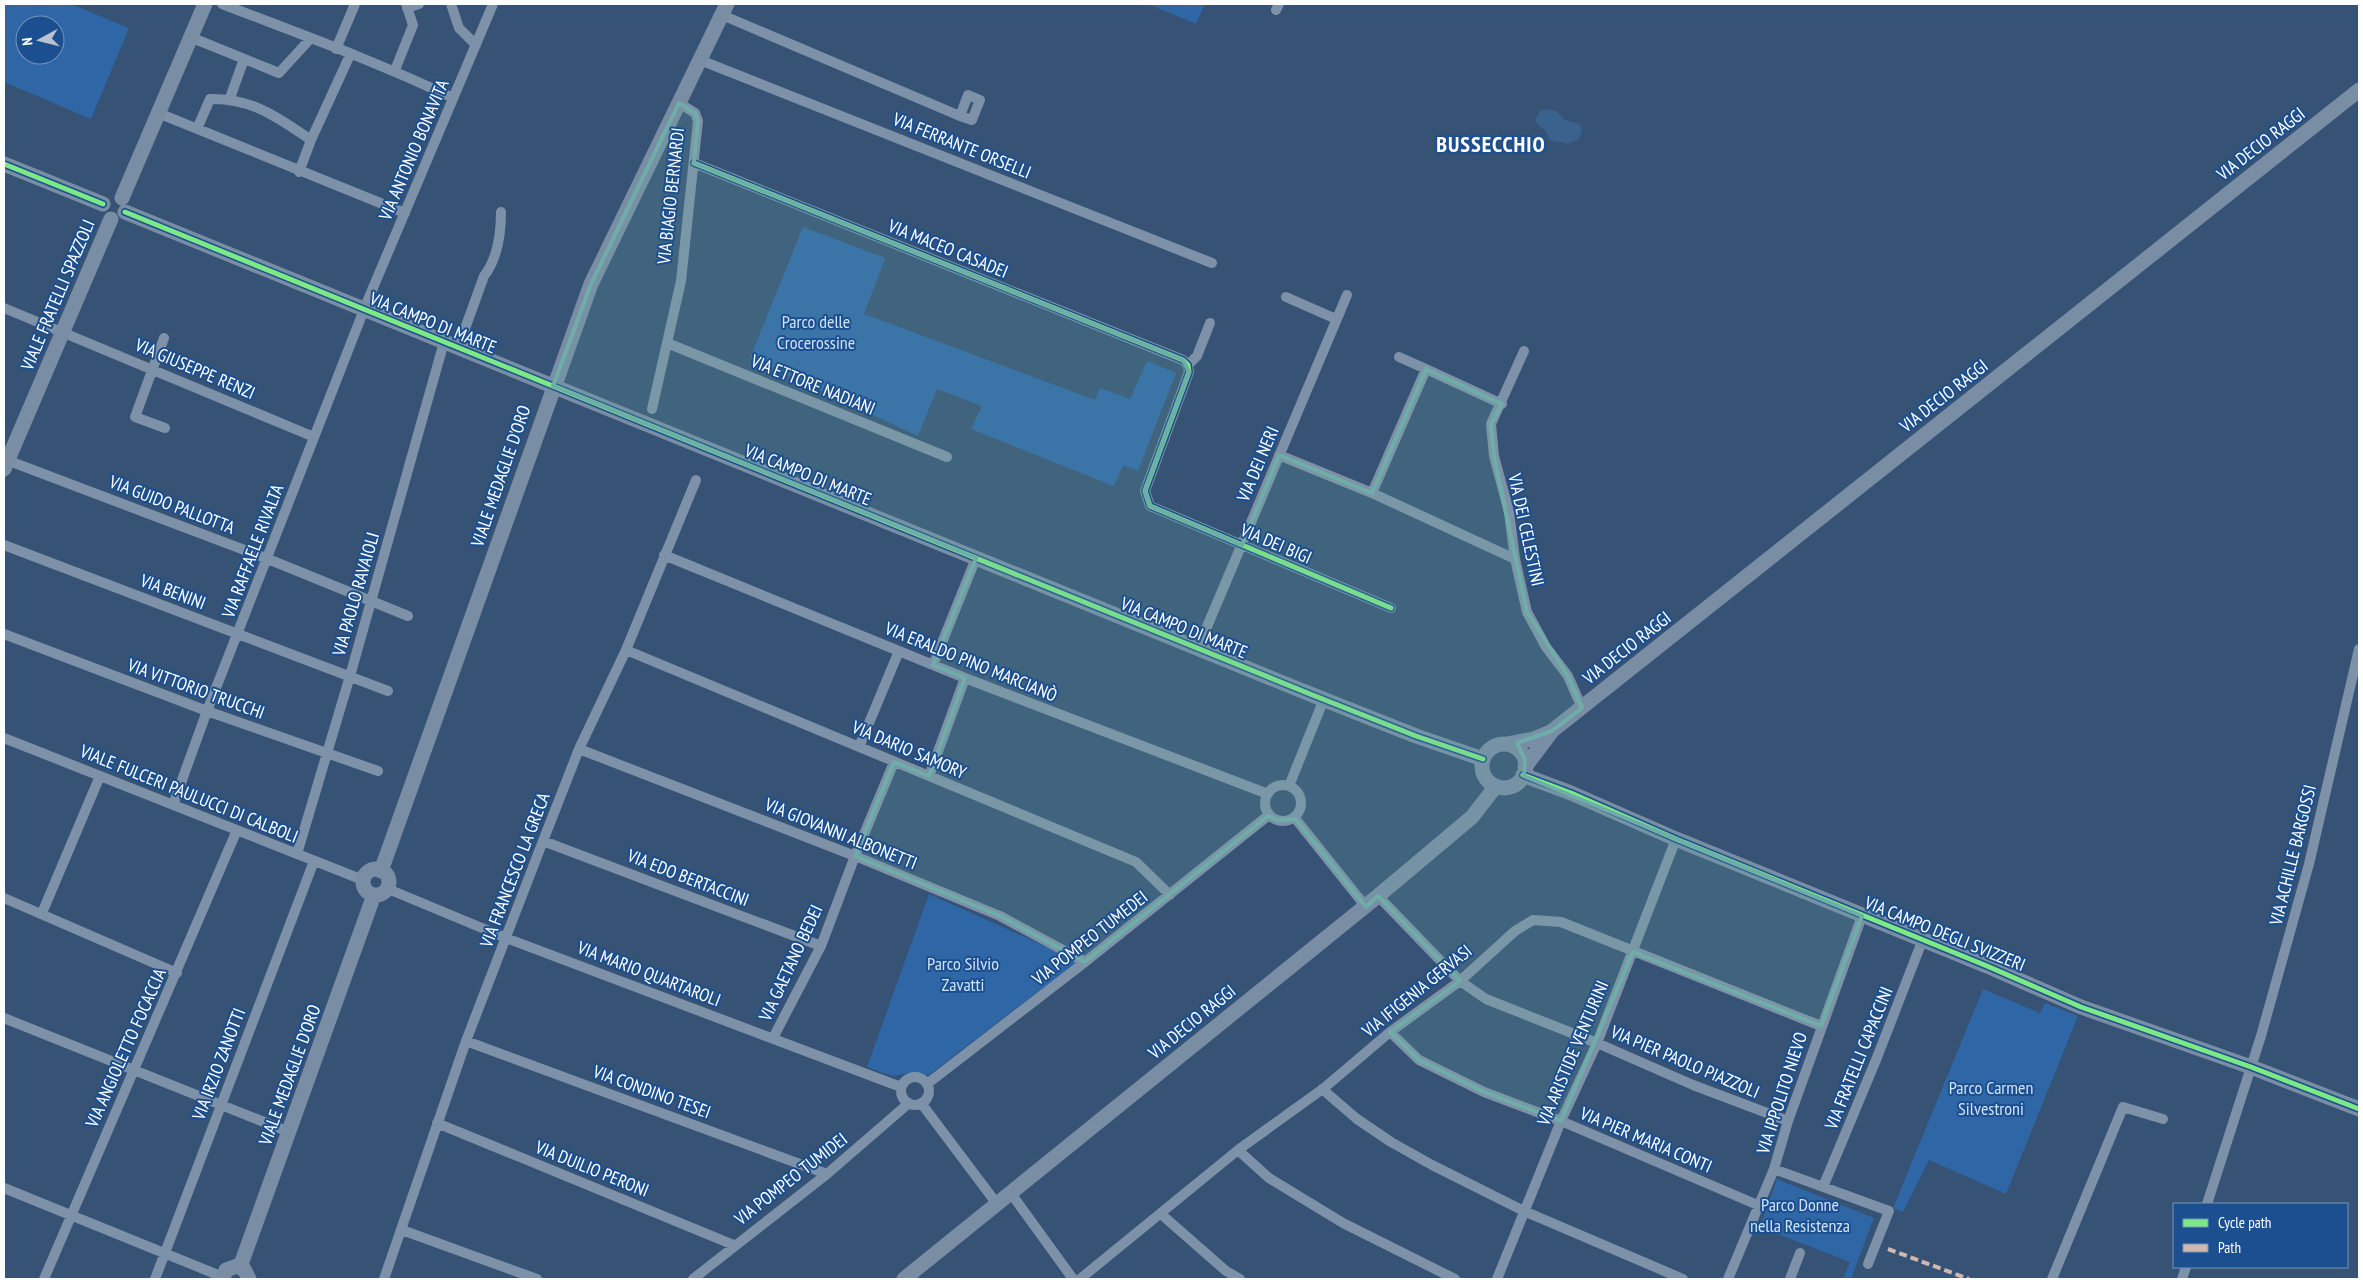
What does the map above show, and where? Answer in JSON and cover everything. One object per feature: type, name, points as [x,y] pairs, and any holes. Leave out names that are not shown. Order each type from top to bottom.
[{"type":"main road","name":"VIALE FRATELLI SPAZZOLI","points":[[5,463],[119,210],[205,4]]},
{"type":"main road","name":"VIA BIAGIO BERNARDI","points":[[679,103],[725,9]]},
{"type":"main road","name":"VIA DECIO RAGGI","points":[[1507,744],[1534,739],[1552,731],[1582,708],[2359,90]]},
{"type":"main road","name":"VIALE MEDAGLIE D'ORO","points":[[381,871],[590,284],[679,103]]},
{"type":"main road","points":[[4,164],[103,204],[111,196],[119,210]]},
{"type":"main road","name":"VIA CAMPO DI MARTE","points":[[119,210],[1324,699],[1416,736],[1483,759]]},
{"type":"main road","name":"VIA DECIO RAGGI","points":[[1524,771],[1552,731]]},
{"type":"main road","points":[[1507,744],[1518,750],[1525,760],[1524,771],[1514,785],[1496,786],[1490,783],[1483,772],[1483,759],[1495,746],[1507,744]]},
{"type":"main road","name":"VIA CAMPO DEGLI SVIZZERI","points":[[1524,771],[1676,839],[1862,916],[1923,939],[2082,1007],[2251,1067],[2359,1109]]},
{"type":"main road","name":"VIA DECIO RAGGI","points":[[904,1279],[1366,907],[1472,817],[1496,786]]},
{"type":"main road","points":[[370,871],[381,871],[388,879],[388,886],[382,893],[374,895],[367,892],[363,880],[370,871]]},
{"type":"main road","name":"VIALE MEDAGLIE D'ORO","points":[[244,1273],[289,1132],[374,895]]},
{"type":"main road","points":[[223,1278],[230,1268],[244,1273]]},
{"type":"street","points":[[222,4],[350,55],[395,70],[454,98]]},
{"type":"street","points":[[336,49],[355,4]]},
{"type":"street","points":[[395,70],[413,25],[406,6],[419,4]]},
{"type":"street","points":[[451,4],[459,28],[476,45]]},
{"type":"street","name":"VIA ANTONIO BONAVITA","points":[[365,310],[493,4]]},
{"type":"street","points":[[725,9],[960,116]]},
{"type":"street","points":[[190,37],[279,73],[311,38]]},
{"type":"street","points":[[299,172],[311,140],[350,55]]},
{"type":"street","points":[[230,98],[244,59]]},
{"type":"street","name":"VIA FERRANTE ORSELLI","points":[[700,60],[1212,263]]},
{"type":"street","points":[[197,130],[210,98],[230,98],[274,115],[311,140]]},
{"type":"street","name":"VIA BIAGIO BERNARDI","points":[[652,409],[681,281],[694,162],[697,117],[679,103]]},
{"type":"street","points":[[158,113],[299,172],[405,213]]},
{"type":"street","name":"VIA MACEO CASADEI","points":[[694,162],[1178,356],[1188,365]]},
{"type":"street","name":"VIA PAOLO RAVAIOLI","points":[[297,854],[371,602],[451,345],[494,259],[499,237],[501,212]]},
{"type":"street","name":"VIA DEI NERI","points":[[1198,648],[1346,295]]},
{"type":"street","points":[[1286,297],[1336,319]]},
{"type":"street","name":"VIA GIUSEPPE RENZI","points":[[4,308],[314,437]]},
{"type":"street","name":"VIA RAFFAELE RIVALTA","points":[[173,805],[207,711],[365,310]]},
{"type":"street","points":[[1188,365],[1197,356],[1210,323]]},
{"type":"street","points":[[164,338],[154,370],[135,417],[165,428]]},
{"type":"street","name":"VIA ETTORE NADIANI","points":[[667,343],[947,456]]},
{"type":"street","name":"VIA DEI CELESTINI","points":[[1524,351],[1492,424],[1494,456],[1509,512],[1515,559],[1527,612],[1546,647],[1568,676],[1582,708]]},
{"type":"street","points":[[1399,357],[1502,404]]},
{"type":"street","name":"VIA DEI BIGI","points":[[1188,365],[1188,375],[1145,492],[1150,506],[1391,608]]},
{"type":"street","points":[[1372,493],[1426,368]]},
{"type":"street","points":[[1280,455],[1372,493],[1515,559]]},
{"type":"street","name":"VIA GUIDO PALLOTTA","points":[[5,463],[268,559],[408,616]]},
{"type":"street","name":"VIA FRANCESCO LA GRECA","points":[[384,1279],[466,1041],[543,840],[579,749],[626,650],[696,480]]},
{"type":"street","name":"VIA BENINI","points":[[4,545],[388,691]]},
{"type":"street","name":"VIA ERALDO PINO MARCIANÒ","points":[[664,555],[965,678],[1268,794]]},
{"type":"street","points":[[933,665],[976,558]]},
{"type":"street","name":"VIA VITTORIO TRUCCHI","points":[[4,634],[207,711],[378,771]]},
{"type":"street","name":"VIA ACHILLE BARGOSSI","points":[[2207,1203],[2251,1067],[2309,864],[2359,649]]},
{"type":"street","name":"VIA DARIO SAMORY","points":[[626,650],[1136,862],[1170,895]]},
{"type":"street","points":[[859,747],[899,651]]},
{"type":"street","points":[[929,776],[965,678]]},
{"type":"street","points":[[1289,786],[1324,699]]},
{"type":"street","name":"VIALE FULCERI PAULUCCI DI CALBOLI","points":[[4,738],[363,880]]},
{"type":"street","name":"VIA GIOVANNI ALBONETTI","points":[[579,749],[855,856],[1000,916],[1085,962]]},
{"type":"street","name":"VIA GAETANO BEDEI","points":[[773,1038],[821,946],[855,856],[894,762]]},
{"type":"street","points":[[42,914],[100,776]]},
{"type":"street","points":[[1277,786],[1289,786],[1300,798],[1300,809],[1294,817],[1278,820],[1270,815],[1265,804],[1268,794],[1277,786]]},
{"type":"street","name":"VIA POMPEO TUMEDEI","points":[[927,1084],[1085,962],[1270,815]]},
{"type":"street","points":[[1294,817],[1366,907]]},
{"type":"street","name":"VIA ANGIOLETTO FOCACCIA","points":[[44,1279],[237,830]]},
{"type":"street","name":"VIA ARISTIDE VENTURINI","points":[[1497,1279],[1561,1122],[1597,1043],[1676,839]]},
{"type":"street","name":"VIA EDO BERTACCINI","points":[[543,840],[821,946]]},
{"type":"street","name":"VIA IRZIO ZANOTTI","points":[[155,1279],[314,861]]},
{"type":"street","name":"VIA MARIO QUARTAROLI","points":[[388,886],[392,891],[506,938],[901,1087]]},
{"type":"street","name":"VIA PIER PAOLO PIAZZOLI","points":[[1378,896],[1460,981],[1486,999],[1597,1043],[1694,1085],[1788,1121]]},
{"type":"street","points":[[4,898],[177,973]]},
{"type":"street","name":"VIA IPPOLITO NIEVO","points":[[1728,1279],[1774,1169],[1788,1121],[1821,1026],[1862,916]]},
{"type":"street","name":"VIA IFIGENIA GERVASI","points":[[1080,1279],[1162,1214],[1238,1150],[1322,1089],[1390,1032],[1460,981],[1515,931],[1533,920],[1561,922],[1821,1026]]},
{"type":"street","name":"VIA FRATELLI CAPACCINI","points":[[1823,1187],[1876,1060],[1923,939]]},
{"type":"street","points":[[4,1018],[289,1132]]},
{"type":"street","name":"VIA PIER MARIA CONTI","points":[[1390,1032],[1419,1060],[1484,1092],[1561,1122],[1760,1206]]},
{"type":"street","name":"VIA CONDINO TESEI","points":[[466,1041],[827,1174]]},
{"type":"street","points":[[911,1077],[920,1077],[927,1084],[929,1093],[921,1103],[909,1103],[902,1097],[901,1087],[911,1077]]},
{"type":"street","points":[[1322,1089],[1357,1119],[1391,1142],[1524,1211],[1683,1279]]},
{"type":"street","name":"VIA POMPEO TUMIDEI","points":[[693,1279],[827,1174],[909,1103]]},
{"type":"street","points":[[921,1103],[997,1204]]},
{"type":"street","points":[[2052,1279],[2123,1107],[2163,1119]]},
{"type":"street","name":"VIA DUILIO PERONI","points":[[437,1123],[734,1245]]},
{"type":"street","points":[[1238,1150],[1269,1178],[1343,1223],[1455,1279]]},
{"type":"street","points":[[1774,1169],[1889,1211],[1868,1264]]},
{"type":"street","points":[[4,1188],[223,1278]]},
{"type":"street","points":[[1010,1192],[1073,1279]]},
{"type":"street","points":[[1162,1214],[1226,1271],[1240,1279]]},
{"type":"street","points":[[402,1230],[536,1279]]},
{"type":"street","points":[[1790,1279],[1800,1253]]},
{"type":"highlighted area","points":[[679,103],[695,113],[698,121],[694,163],[1183,360],[1189,372],[1145,491],[1150,506],[1242,545],[1279,455],[1372,493],[1426,369],[1502,404],[1491,424],[1494,456],[1527,612],[1568,676],[1582,708],[1552,731],[1517,743],[1525,760],[1524,776],[1862,916],[1821,1026],[1633,952],[1561,1121],[1484,1092],[1419,1060],[1390,1032],[1460,981],[1378,896],[1366,907],[1295,819],[1278,820],[1268,816],[1085,962],[1000,916],[855,856],[894,762],[929,776],[965,678],[933,665],[976,558],[553,386],[591,284]]},
{"type":"green space","points":[[4,4],[71,4],[129,28],[91,119],[4,82]]},
{"type":"green space","points":[[1148,4],[1205,4],[1196,24]]},
{"type":"green space","name":"Parco delle Crocerossine","points":[[803,227],[885,258],[864,314],[1095,400],[1100,388],[1130,399],[1147,361],[1176,373],[1138,471],[1123,465],[1114,486],[971,429],[982,406],[937,389],[918,436],[750,358]]},
{"type":"green space","name":"Parco Silvio Zavatti","points":[[929,894],[1078,961],[929,1075],[912,1073],[892,1076],[867,1067]]},
{"type":"green space","name":"Parco Carmen Silvestroni","points":[[1983,989],[2040,1013],[2045,1003],[2078,1016],[2006,1194],[1929,1160],[1903,1212],[1893,1208]]},
{"type":"green space","name":"Parco Donne nella Resistenza","points":[[1777,1179],[1874,1218],[1851,1279],[1843,1279],[1850,1262],[1760,1227]]},
{"type":"shaded area","points":[[1545,109],[1556,111],[1565,120],[1580,124],[1582,130],[1579,139],[1568,144],[1550,140],[1545,130],[1538,125],[1535,119],[1540,111]]},
{"type":"marked path","points":[[1888,1249],[1969,1279]]},
{"type":"cycle path","points":[[694,163],[1183,360],[1188,365],[1189,372],[1145,491],[1150,506],[1391,608]]},
{"type":"cycle path","points":[[4,164],[103,204]]},
{"type":"cycle path","points":[[125,212],[1310,694],[1416,736],[1483,759]]},
{"type":"cycle path","points":[[1523,775],[1571,793],[1676,839],[1987,966],[2081,1007],[2251,1067],[2359,1109]]},
{"type":"district","name":"BUSSECCHIO","points":[[1491,144]]}]
